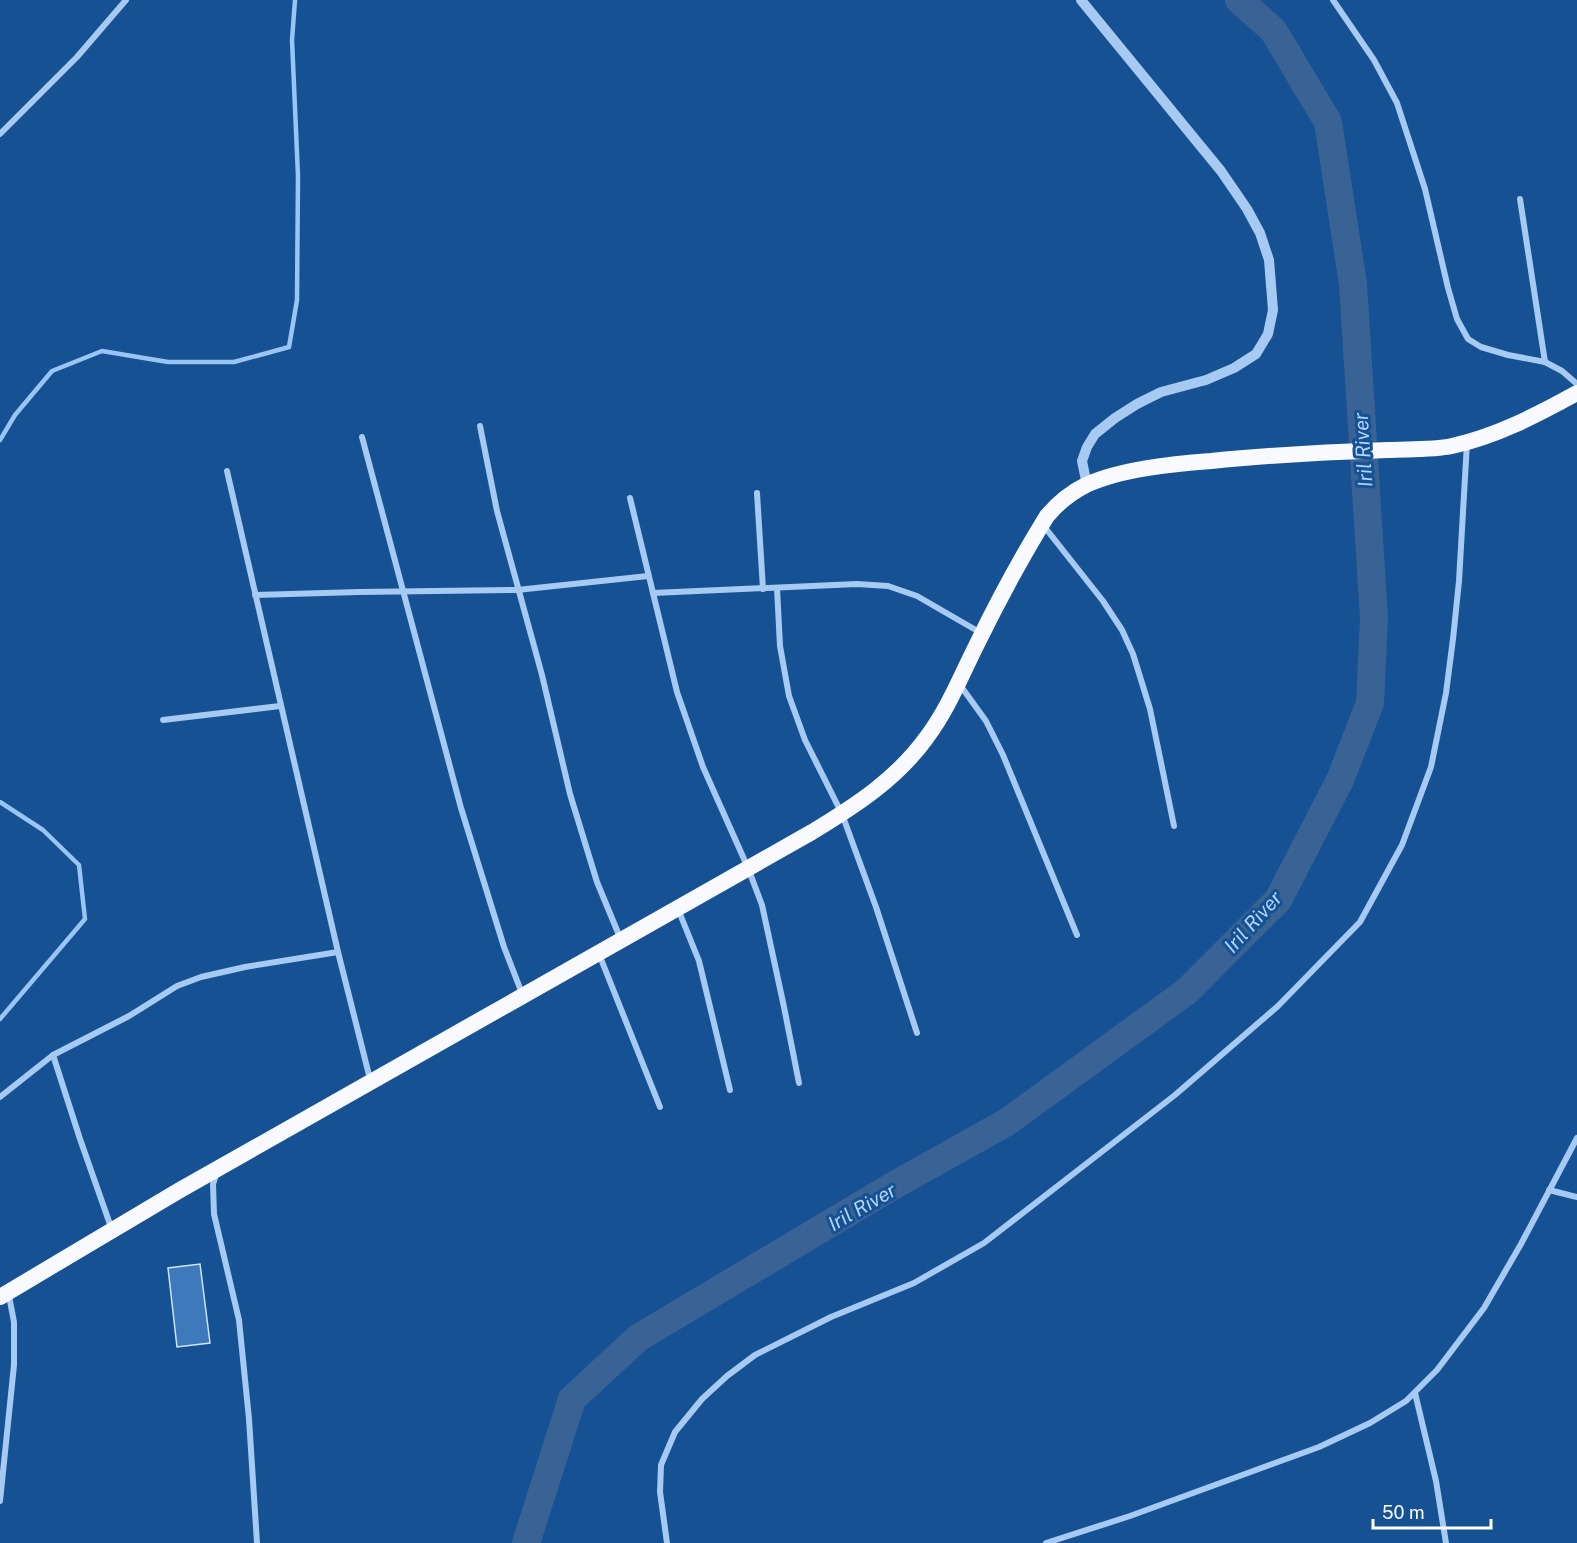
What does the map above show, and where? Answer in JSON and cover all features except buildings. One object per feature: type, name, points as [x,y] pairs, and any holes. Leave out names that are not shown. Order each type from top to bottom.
[{"type":"highway","points":[[4,1294],[219,1168],[842,814],[879,788],[899,770],[927,737],[1042,524],[1056,506],[1087,485],[1115,476],[1167,465],[1250,457],[1450,447],[1495,434],[1577,393]]},
{"type":"street","points":[[0,134],[77,57],[126,0]]},
{"type":"street","points":[[1081,0],[1221,171],[1247,209],[1260,233],[1269,260],[1273,310],[1268,334],[1256,354],[1234,368],[1206,380],[1161,392],[1137,404],[1095,434],[1082,462],[1087,485]]},
{"type":"street","points":[[1333,0],[1374,60],[1397,103],[1425,189],[1457,319],[1468,339],[1490,350],[1545,362],[1562,371],[1577,384]]},
{"type":"street","points":[[1520,199],[1545,362]]},
{"type":"street","points":[[480,426],[496,511],[542,675],[570,794],[597,882],[621,940]]},
{"type":"street","points":[[362,437],[465,819],[504,947],[523,996]]},
{"type":"street","points":[[667,1543],[660,1492],[662,1465],[675,1432],[702,1399],[727,1376],[755,1355],[831,1317],[914,1282],[984,1243],[1175,1095],[1278,1006],[1360,922],[1402,845],[1431,767],[1454,639],[1467,442]]},
{"type":"street","points":[[227,471],[280,706],[371,1082]]},
{"type":"street","points":[[757,493],[763,589]]},
{"type":"street","points":[[630,498],[677,692],[703,767],[762,904],[798,1083]]},
{"type":"street","points":[[1042,524],[1103,602],[1122,630],[1133,654],[1150,709],[1174,826]]},
{"type":"street","points":[[255,595],[517,590],[648,576]]},
{"type":"street","points":[[653,593],[857,584],[888,585],[917,596],[982,634]]},
{"type":"street","points":[[777,588],[780,645],[789,696],[805,740],[842,814],[876,907],[917,1033]]},
{"type":"street","points":[[958,682],[986,721],[1003,755],[1077,935]]},
{"type":"street","points":[[163,720],[280,706]]},
{"type":"street","points":[[677,909],[699,961],[730,1090]]},
{"type":"street","points":[[0,1097],[53,1055],[129,1016],[177,986],[245,967],[338,952]]},
{"type":"street","points":[[598,953],[660,1107]]},
{"type":"street","points":[[53,1055],[112,1230]]},
{"type":"street","points":[[1046,1543],[1130,1516],[1319,1447],[1370,1423],[1406,1401],[1437,1370],[1484,1308],[1577,1138]]},
{"type":"street","points":[[219,1168],[213,1184],[214,1214],[238,1320],[249,1419],[256,1543]]},
{"type":"street","points":[[1549,1190],[1577,1197]]},
{"type":"street","points":[[0,1501],[14,1365],[14,1322],[4,1294]]},
{"type":"street","points":[[1415,1393],[1436,1481],[1446,1543]]},
{"type":"waterway","points":[[0,440],[15,415],[52,371],[102,351],[168,362],[234,362],[289,347],[297,300],[298,176],[292,40],[295,0]]},
{"type":"waterway","name":"Iril River","points":[[526,1543],[572,1399],[638,1338],[891,1187],[1007,1122],[1187,991],[1278,900],[1340,780],[1370,703],[1374,618],[1353,284],[1328,122],[1273,30],[1239,0]]},
{"type":"waterway","points":[[0,802],[43,830],[79,865],[85,919],[0,1019]]}]
